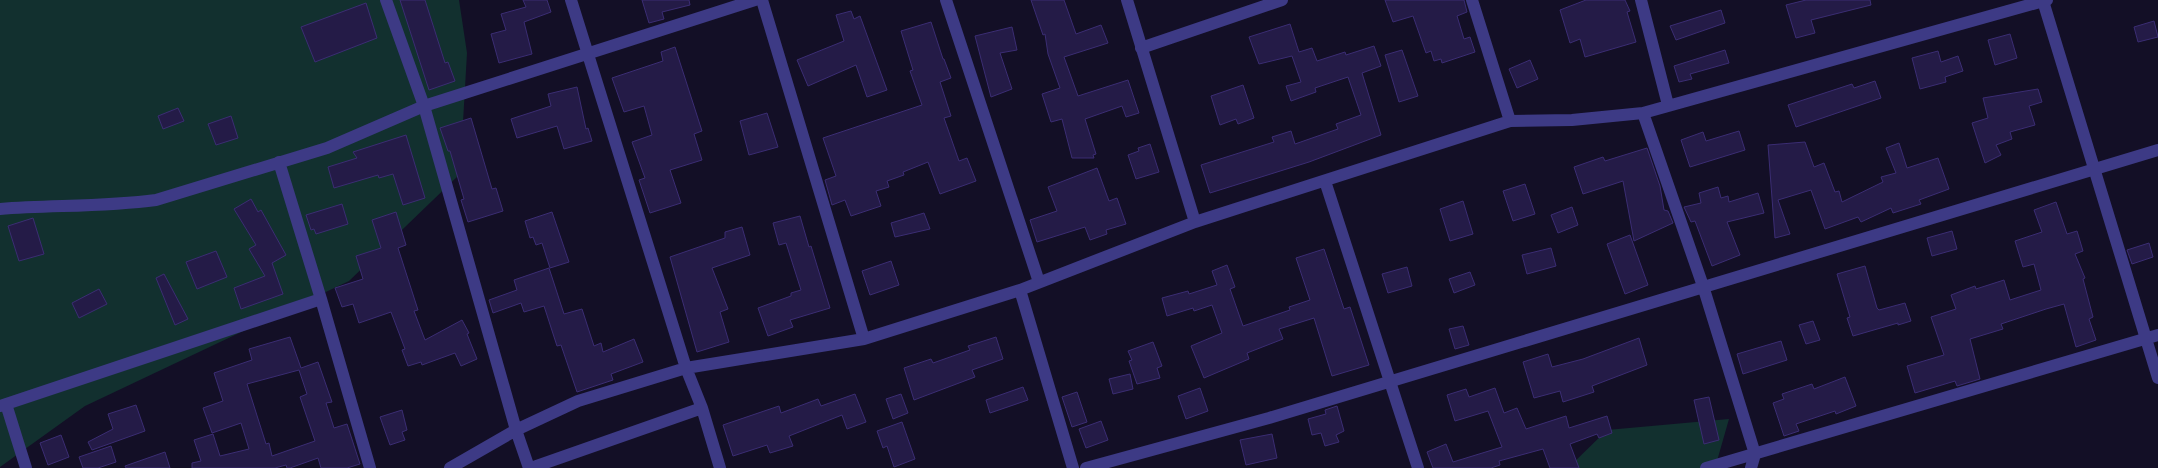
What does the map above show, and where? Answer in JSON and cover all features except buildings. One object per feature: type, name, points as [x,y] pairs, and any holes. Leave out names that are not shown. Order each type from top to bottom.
[{"type":"street","points":[[386,0],[424,106],[516,430],[530,468],[702,408]]},
{"type":"street","points":[[571,0],[686,368],[702,408],[720,468]]},
{"type":"street","points":[[0,209],[36,206],[128,204],[156,200],[327,148],[424,106],[755,0]]},
{"type":"street","points":[[762,0],[864,339]]},
{"type":"street","points":[[946,0],[1039,282]]},
{"type":"street","points":[[1127,0],[1195,222]]},
{"type":"street","points":[[1141,48],[1282,0]]},
{"type":"street","points":[[1472,0],[1510,121]]},
{"type":"street","points":[[1641,0],[1668,105]]},
{"type":"street","points":[[450,468],[516,430],[578,400],[686,368],[864,339],[1020,290],[1195,222],[1510,121],[1572,120],[1643,113],[2010,5],[2045,1],[2094,168],[2152,337],[2158,378]]},
{"type":"street","points":[[1643,113],[1703,286],[1755,454],[1751,468]]},
{"type":"street","points":[[1086,468],[1270,418],[2158,150]]},
{"type":"street","points":[[279,162],[370,468]]},
{"type":"street","points":[[1325,181],[1418,468]]},
{"type":"street","points":[[1020,290],[1073,468]]},
{"type":"street","points":[[26,468],[3,405],[321,300]]},
{"type":"street","points":[[1706,468],[2152,337]]},
{"type":"green space","points":[[0,0],[459,0],[467,53],[460,174],[349,281],[85,406],[0,467]]},
{"type":"green space","points":[[1729,419],[1715,468],[1568,468],[1607,430]]}]
